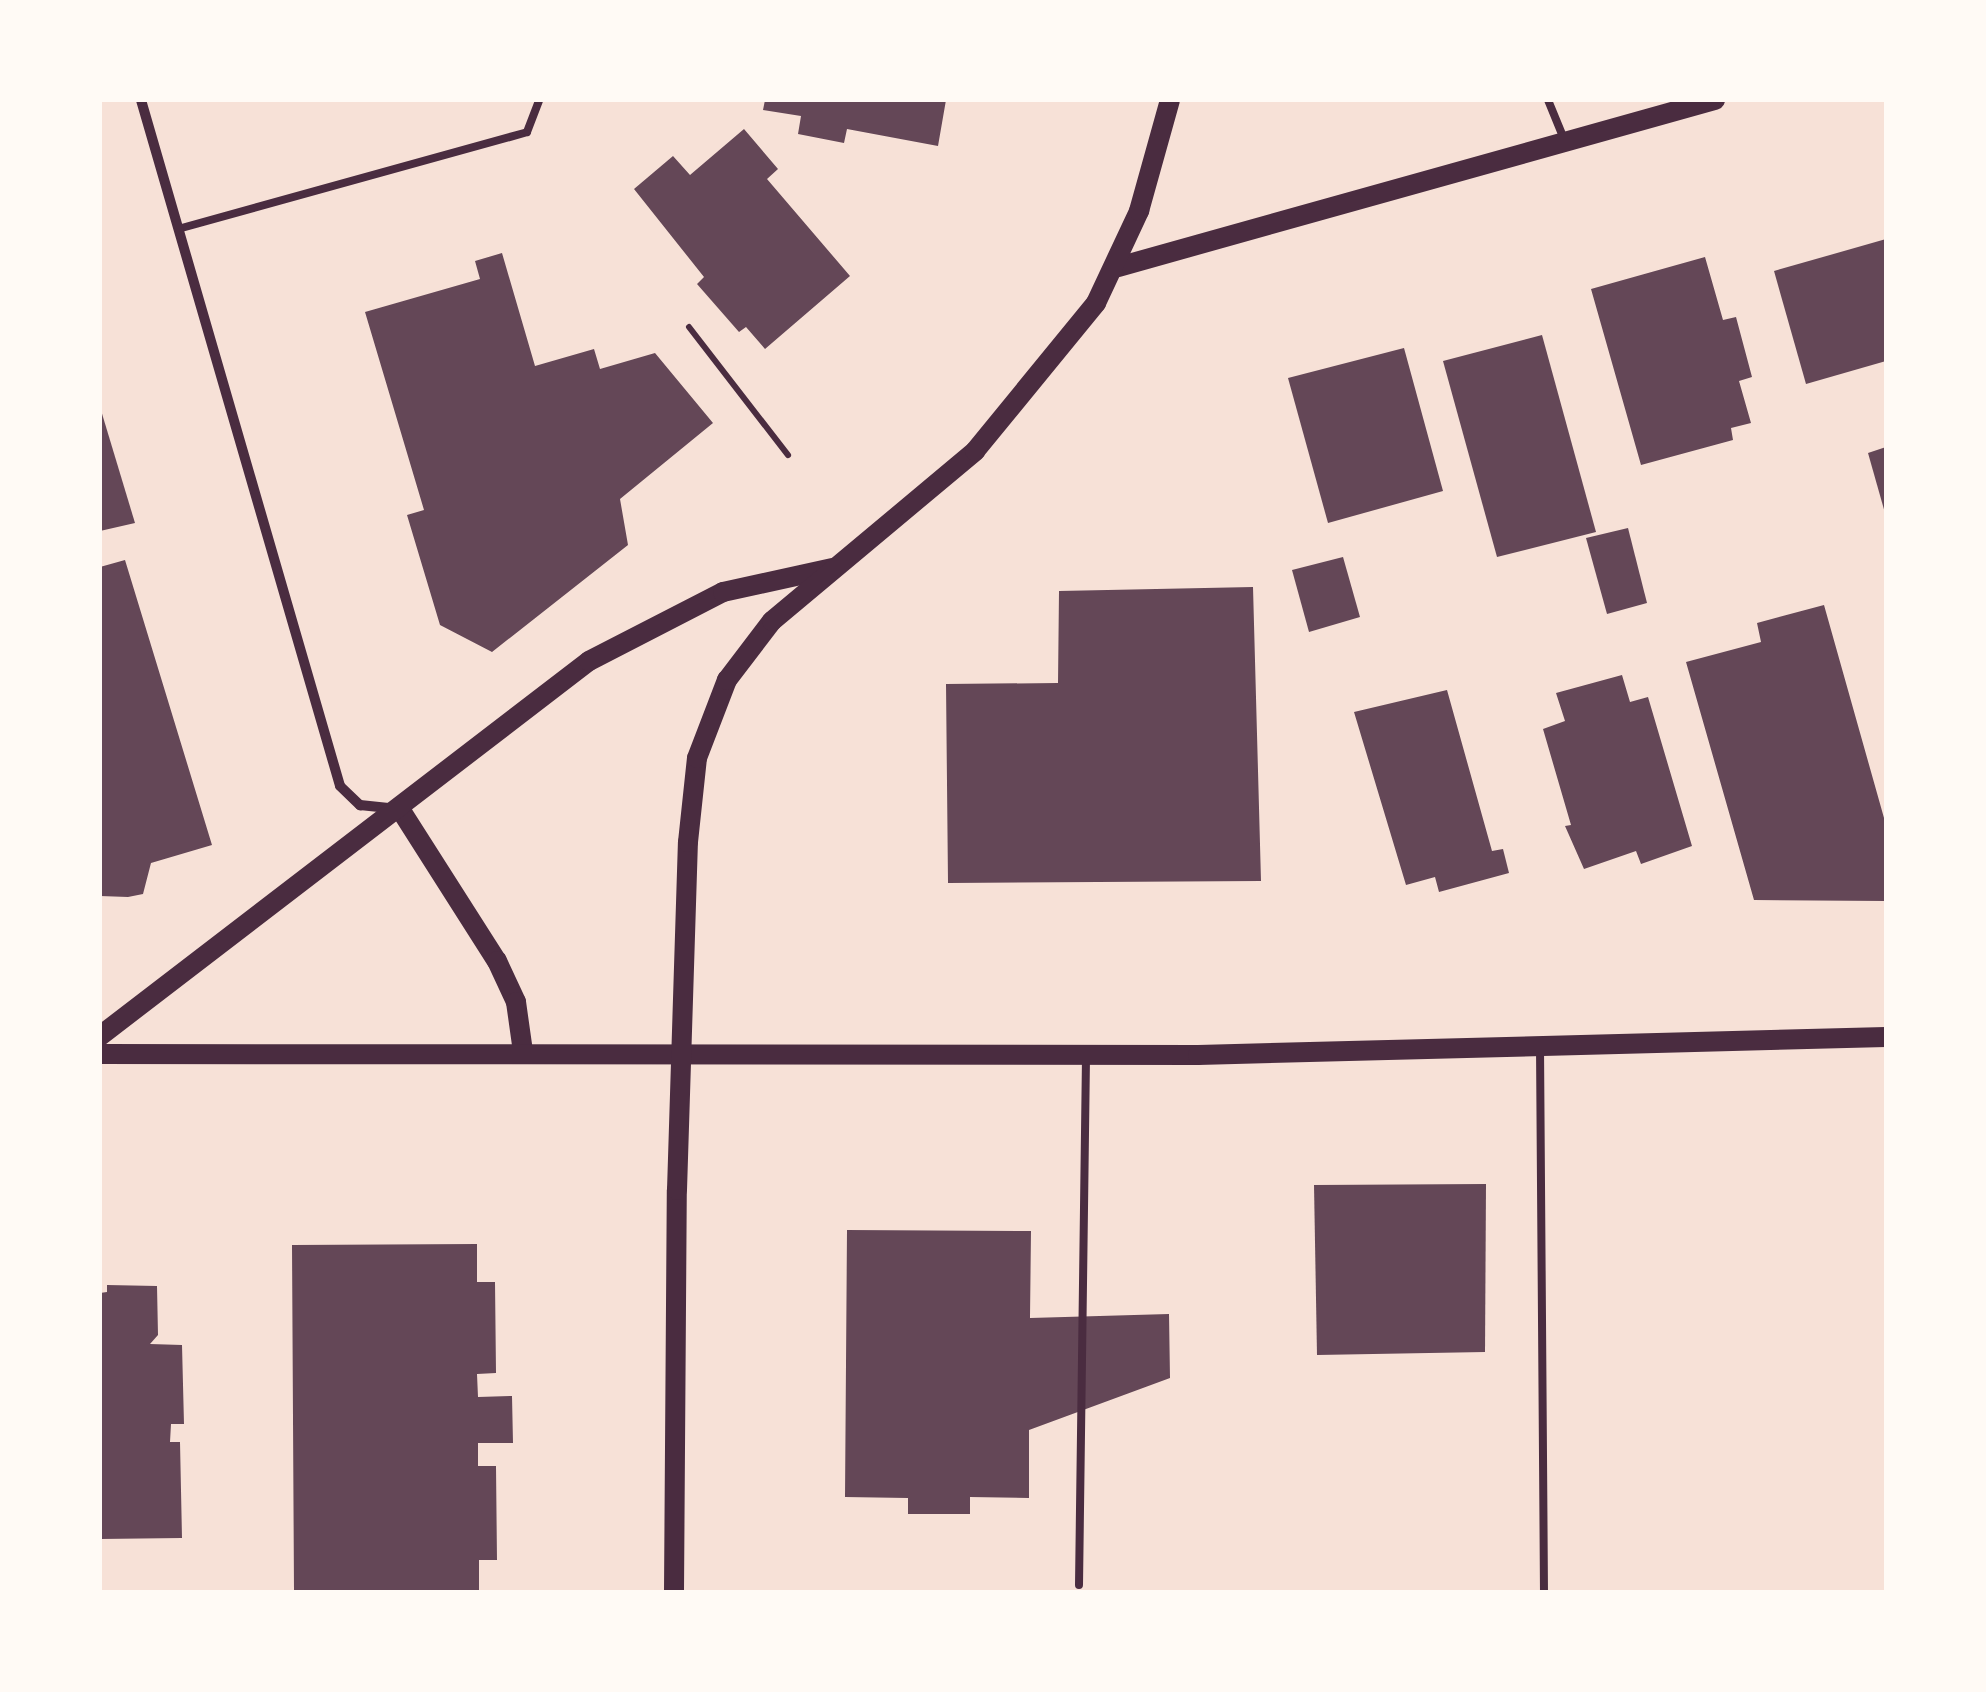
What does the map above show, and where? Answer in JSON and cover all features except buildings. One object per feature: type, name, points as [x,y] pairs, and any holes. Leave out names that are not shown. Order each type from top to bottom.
[{"type":"main road","points":[[674,1592],[681,1052],[697,758],[727,680],[772,621],[975,451],[1038,381],[1118,267],[1170,100]]},
{"type":"main road","points":[[1118,267],[1715,100]]},
{"type":"main road","points":[[100,1036],[589,661],[653,624],[723,592],[834,568]]},
{"type":"main road","points":[[400,809],[497,961],[516,1002],[523,1052]]},
{"type":"main road","points":[[100,1054],[1086,1053],[1886,1036]]},
{"type":"street","points":[[141,100],[340,786],[360,805],[400,809]]},
{"type":"lane","points":[[178,229],[527,132],[539,100]]},
{"type":"lane","points":[[1548,100],[1565,143]]},
{"type":"lane","points":[[1540,1042],[1544,1592]]},
{"type":"lane","points":[[1079,1585],[1086,1053]]},
{"type":"path","points":[[689,327],[788,455]]}]
